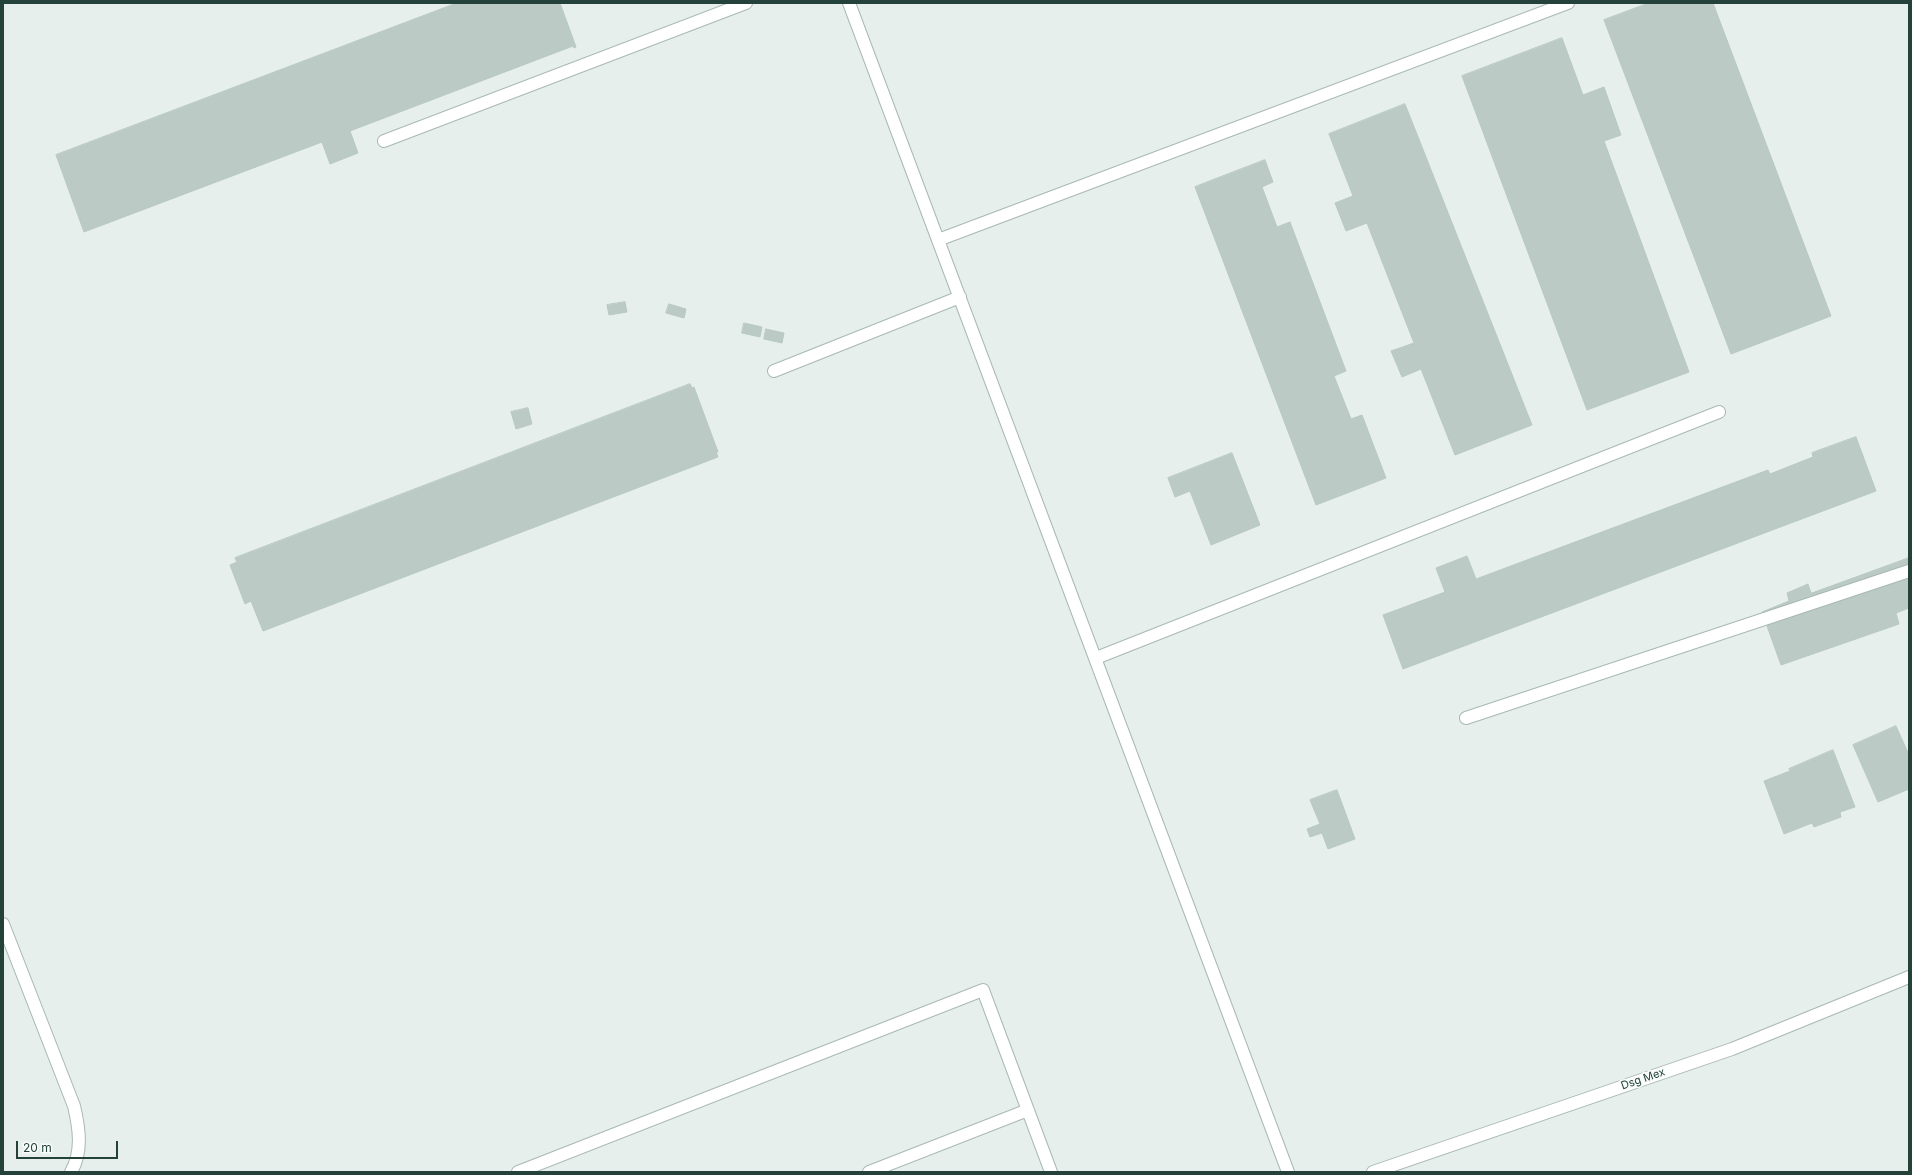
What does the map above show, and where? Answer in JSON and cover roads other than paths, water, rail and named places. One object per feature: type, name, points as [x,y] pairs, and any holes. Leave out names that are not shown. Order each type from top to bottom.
[{"type":"street","points":[[384,141],[746,3]]},
{"type":"street","points":[[849,3],[1288,1172]]},
{"type":"street","points":[[938,240],[1568,3]]},
{"type":"street","points":[[774,371],[960,297]]},
{"type":"street","points":[[1096,658],[1719,412]]},
{"type":"street","points":[[1466,718],[1909,571]]},
{"type":"street","points":[[3,924],[74,1106],[80,1133],[75,1165],[71,1172]]},
{"type":"street","name":"Dsg Mex","points":[[1373,1172],[1732,1049],[1909,977]]},
{"type":"street","points":[[518,1172],[983,990],[1051,1172]]},
{"type":"street","points":[[869,1172],[1028,1110]]}]
